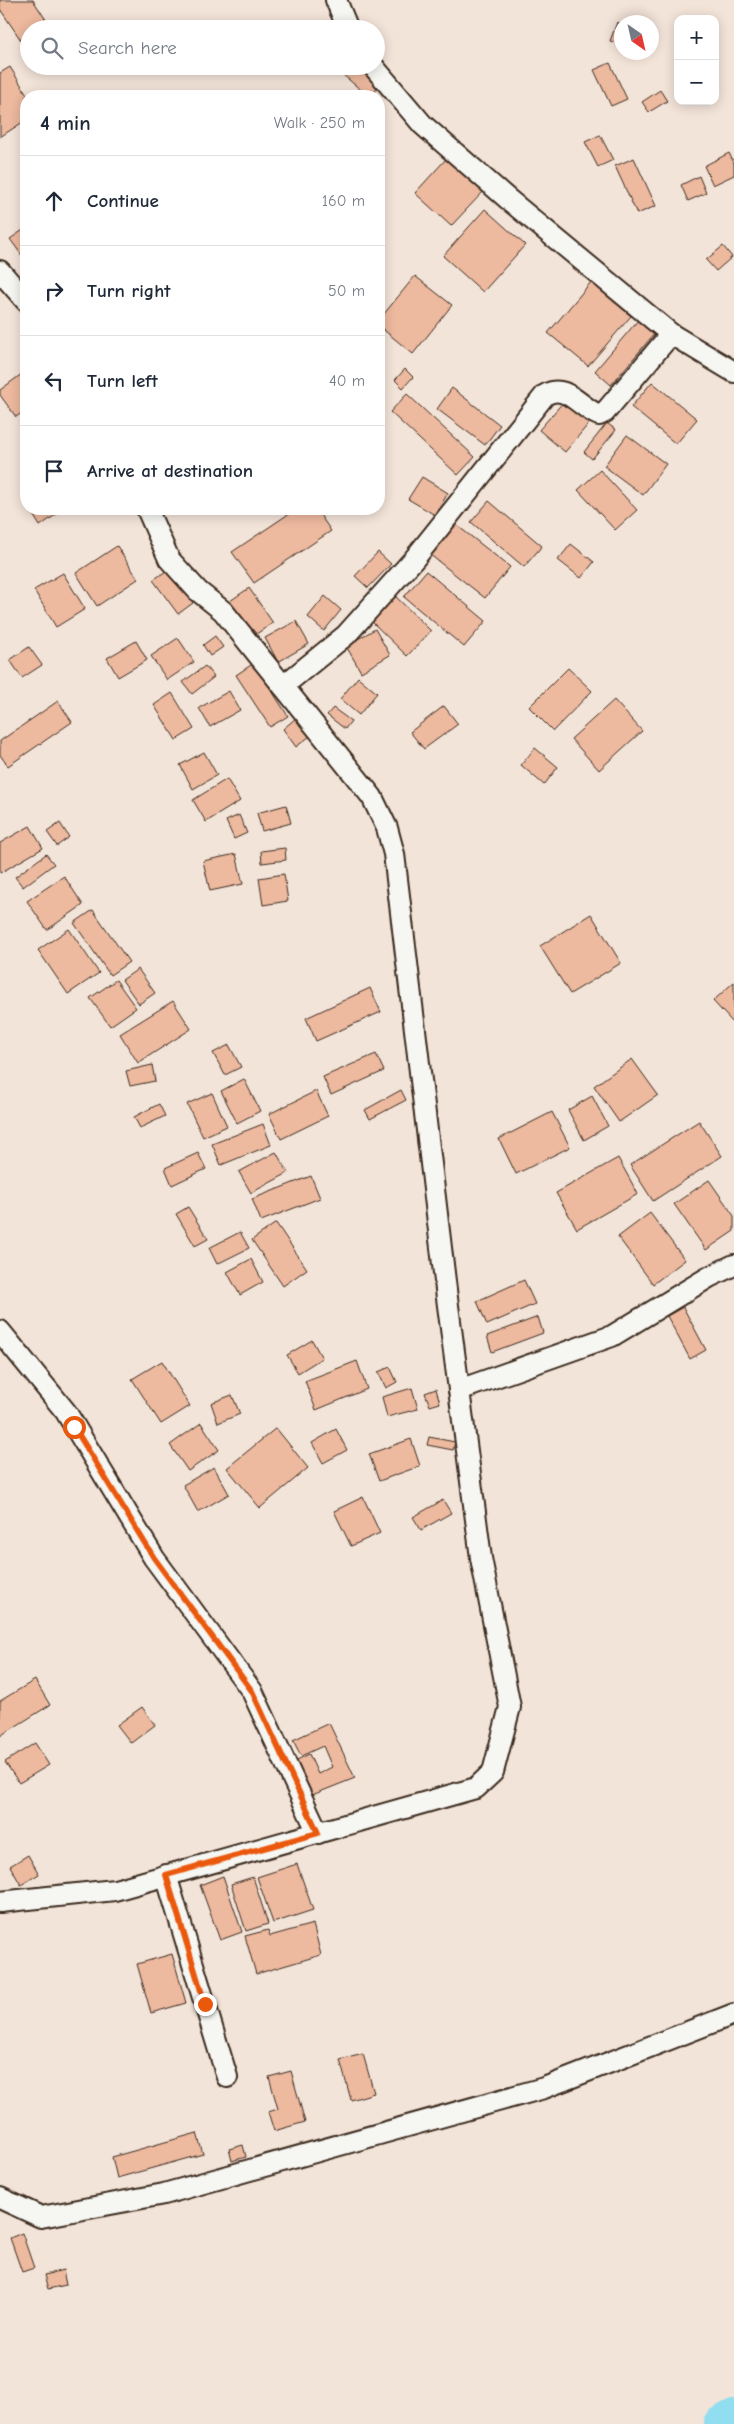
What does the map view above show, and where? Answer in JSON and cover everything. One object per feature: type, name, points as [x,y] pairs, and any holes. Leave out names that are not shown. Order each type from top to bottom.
[{"type":"street","points":[[336,0],[344,20]]},
{"type":"street","points":[[381,75],[423,125],[508,200],[671,334],[734,372]]},
{"type":"street","points":[[0,271],[20,294]]},
{"type":"street","points":[[283,686],[352,628],[415,558],[545,395],[554,390],[563,391],[600,416],[671,334]]},
{"type":"street","points":[[0,1902],[115,1890],[476,1788],[492,1772],[510,1707],[481,1558],[394,854],[387,828],[372,798],[223,611],[198,591],[169,559],[150,515]]},
{"type":"street","points":[[459,1390],[612,1336],[709,1277],[734,1265]]},
{"type":"street","points":[[3,1342],[66,1412],[154,1558],[252,1691],[318,1833]]},
{"type":"street","points":[[166,1875],[228,2077]]},
{"type":"street","points":[[0,2198],[41,2216],[164,2194],[544,2088],[734,2014]]},
{"type":"building","points":[[0,0],[33,0],[46,20],[20,20],[20,39],[0,9]]},
{"type":"building","points":[[614,30],[614,42],[610,41]]},
{"type":"building","points":[[610,63],[627,99],[611,106],[594,70]]},
{"type":"building","points":[[10,67],[24,90],[20,90],[20,124],[0,137],[0,73]]},
{"type":"building","points":[[343,75],[373,75],[382,83],[376,90],[361,90]]},
{"type":"building","points":[[660,90],[667,101],[649,112],[642,102]]},
{"type":"building","points":[[600,135],[613,160],[598,167],[585,142]]},
{"type":"building","points":[[729,153],[734,163],[734,175],[713,185],[704,166]]},
{"type":"building","points":[[634,158],[656,206],[637,214],[615,166]]},
{"type":"building","points":[[446,159],[483,192],[451,226],[415,193]]},
{"type":"building","points":[[699,176],[706,193],[688,201],[681,185]]},
{"type":"building","points":[[485,209],[525,245],[483,292],[443,256]]},
{"type":"building","points":[[20,232],[20,253],[10,239]]},
{"type":"building","points":[[723,246],[732,257],[716,271],[706,260]]},
{"type":"building","points":[[415,276],[452,305],[413,354],[385,331],[385,313]]},
{"type":"building","points":[[591,282],[631,316],[588,366],[548,333]]},
{"type":"building","points":[[639,319],[655,333],[611,385],[595,371]]},
{"type":"building","points":[[405,369],[413,377],[403,388],[395,380]]},
{"type":"building","points":[[20,375],[20,414],[16,417],[0,395],[0,390]]},
{"type":"building","points":[[652,382],[697,419],[676,444],[631,407]]},
{"type":"building","points":[[452,388],[500,425],[485,445],[437,409]]},
{"type":"building","points":[[407,394],[475,457],[458,475],[390,412]]},
{"type":"building","points":[[565,400],[591,421],[565,452],[539,430]]},
{"type":"building","points":[[607,423],[616,430],[592,459],[584,452]]},
{"type":"building","points":[[627,435],[666,464],[643,495],[604,466]]},
{"type":"building","points":[[600,470],[637,510],[615,530],[578,490]]},
{"type":"building","points":[[422,477],[448,493],[435,515],[408,499]]},
{"type":"building","points":[[489,501],[542,546],[524,567],[471,522]]},
{"type":"building","points":[[33,515],[56,515],[40,526]]},
{"type":"building","points":[[287,515],[320,515],[331,531],[254,583],[232,552]]},
{"type":"building","points":[[454,523],[510,567],[485,598],[429,554]]},
{"type":"building","points":[[571,544],[594,562],[581,578],[558,560]]},
{"type":"building","points":[[117,546],[138,579],[97,606],[76,573]]},
{"type":"building","points":[[378,552],[391,564],[368,588],[355,576]]},
{"type":"building","points":[[169,569],[193,603],[178,614],[153,580]]},
{"type":"building","points":[[426,571],[486,621],[464,647],[404,597]]},
{"type":"building","points":[[63,573],[85,609],[56,627],[34,590]]},
{"type":"building","points":[[249,588],[273,623],[253,636],[230,601]]},
{"type":"building","points":[[391,592],[431,631],[407,656],[367,617]]},
{"type":"building","points":[[325,596],[341,610],[324,631],[308,617]]},
{"type":"building","points":[[296,621],[309,644],[278,662],[265,638]]},
{"type":"building","points":[[375,629],[390,655],[361,672],[346,646]]},
{"type":"building","points":[[215,636],[223,647],[210,656],[203,645]]},
{"type":"building","points":[[178,638],[194,662],[167,680],[151,656]]},
{"type":"building","points":[[136,641],[147,660],[118,677],[107,658]]},
{"type":"building","points":[[29,647],[42,665],[22,678],[10,660]]},
{"type":"building","points":[[254,663],[288,716],[270,727],[236,675]]},
{"type":"building","points":[[205,666],[214,677],[192,694],[183,682]]},
{"type":"building","points":[[568,668],[592,691],[553,731],[529,707]]},
{"type":"building","points":[[358,677],[377,693],[359,715],[340,699]]},
{"type":"building","points":[[229,691],[240,710],[210,727],[199,708]]},
{"type":"building","points":[[172,693],[194,729],[176,740],[154,705]]},
{"type":"building","points":[[614,700],[642,731],[599,770],[571,739]]},
{"type":"building","points":[[58,701],[72,722],[8,766],[0,755],[0,741]]},
{"type":"building","points":[[444,706],[458,724],[424,749],[410,732]]},
{"type":"building","points":[[333,708],[351,721],[345,729],[327,715]]},
{"type":"building","points":[[296,718],[310,736],[296,747],[283,729]]},
{"type":"building","points":[[535,748],[558,767],[544,785],[521,765]]},
{"type":"building","points":[[204,752],[217,775],[193,789],[180,765]]},
{"type":"building","points":[[227,779],[240,801],[206,822],[193,800]]},
{"type":"building","points":[[286,805],[291,823],[262,831],[257,813]]},
{"type":"building","points":[[239,815],[247,833],[234,839],[226,821]]},
{"type":"building","points":[[60,823],[69,837],[57,846],[47,832]]},
{"type":"building","points":[[30,826],[43,848],[0,873],[0,843]]},
{"type":"building","points":[[285,848],[286,860],[262,863],[261,851]]},
{"type":"building","points":[[46,854],[54,864],[23,887],[15,877]]},
{"type":"building","points":[[236,854],[243,884],[210,891],[203,861]]},
{"type":"building","points":[[284,874],[288,901],[263,905],[259,878]]},
{"type":"building","points":[[64,876],[83,905],[47,930],[27,901]]},
{"type":"building","points":[[93,910],[129,962],[110,975],[74,923]]},
{"type":"building","points":[[591,914],[621,963],[570,994],[540,946]]},
{"type":"building","points":[[69,929],[99,973],[68,994],[38,950]]},
{"type":"building","points":[[138,969],[155,993],[139,1004],[122,980]]},
{"type":"building","points":[[116,980],[136,1008],[110,1026],[90,998]]},
{"type":"building","points":[[734,982],[734,1024],[713,1001]]},
{"type":"building","points":[[370,988],[381,1012],[316,1041],[306,1018]]},
{"type":"building","points":[[173,1001],[191,1029],[138,1063],[120,1034]]},
{"type":"building","points":[[229,1045],[241,1067],[225,1075],[213,1053]]},
{"type":"building","points":[[376,1054],[384,1071],[331,1095],[323,1077]]},
{"type":"building","points":[[632,1059],[658,1095],[619,1122],[594,1086]]},
{"type":"building","points":[[152,1065],[155,1081],[130,1086],[126,1071]]},
{"type":"building","points":[[244,1079],[260,1111],[237,1123],[221,1091]]},
{"type":"building","points":[[401,1090],[406,1100],[370,1119],[365,1110]]},
{"type":"building","points":[[316,1091],[328,1116],[281,1139],[269,1114]]},
{"type":"building","points":[[212,1093],[227,1126],[203,1137],[187,1104]]},
{"type":"building","points":[[592,1096],[608,1126],[584,1140],[568,1110]]},
{"type":"building","points":[[159,1104],[165,1116],[140,1128],[134,1117]]},
{"type":"building","points":[[552,1112],[570,1147],[516,1174],[499,1139]]},
{"type":"building","points":[[699,1121],[722,1156],[653,1201],[630,1165]]},
{"type":"building","points":[[263,1124],[271,1145],[221,1165],[212,1144]]},
{"type":"building","points":[[276,1152],[288,1173],[251,1193],[239,1172]]},
{"type":"building","points":[[198,1153],[206,1169],[172,1185],[165,1168]]},
{"type":"building","points":[[618,1158],[638,1194],[577,1229],[556,1193]]},
{"type":"building","points":[[311,1176],[320,1198],[261,1221],[252,1199]]},
{"type":"building","points":[[709,1180],[734,1216],[734,1231],[706,1250],[674,1204]]},
{"type":"building","points":[[188,1207],[208,1239],[195,1246],[176,1214]]},
{"type":"building","points":[[650,1213],[685,1260],[653,1284],[618,1237]]},
{"type":"building","points":[[276,1223],[307,1269],[283,1286],[252,1240]]},
{"type":"building","points":[[240,1232],[249,1248],[217,1264],[209,1248]]},
{"type":"building","points":[[251,1259],[263,1282],[240,1295],[227,1272]]},
{"type":"building","points":[[524,1280],[535,1304],[487,1325],[477,1301]]},
{"type":"building","points":[[683,1307],[706,1350],[690,1359],[667,1316]]},
{"type":"building","points":[[538,1317],[543,1333],[492,1352],[487,1336]]},
{"type":"building","points":[[312,1340],[322,1358],[298,1373],[287,1355]]},
{"type":"building","points":[[162,1361],[190,1406],[161,1424],[132,1379]]},
{"type":"building","points":[[357,1361],[367,1389],[316,1410],[305,1381]]},
{"type":"building","points":[[390,1367],[397,1382],[386,1388],[378,1372]]},
{"type":"building","points":[[412,1388],[418,1409],[387,1417],[382,1397]]},
{"type":"building","points":[[436,1389],[440,1403],[430,1406],[425,1393]]},
{"type":"building","points":[[232,1395],[240,1414],[218,1423],[211,1403]]},
{"type":"building","points":[[201,1423],[219,1450],[188,1471],[170,1445]]},
{"type":"building","points":[[276,1428],[308,1468],[260,1508],[227,1468]]},
{"type":"building","points":[[336,1429],[347,1450],[323,1463],[312,1443]]},
{"type":"building","points":[[429,1437],[455,1442],[453,1450],[427,1445]]},
{"type":"building","points":[[411,1439],[420,1466],[379,1481],[369,1454]]},
{"type":"building","points":[[214,1467],[229,1494],[198,1512],[183,1485]]},
{"type":"building","points":[[363,1497],[380,1533],[351,1546],[334,1511]]},
{"type":"building","points":[[443,1500],[451,1513],[421,1530],[413,1517]]},
{"type":"building","points":[[35,1680],[50,1705],[0,1736],[0,1701]]},
{"type":"building","points":[[142,1707],[155,1725],[131,1743],[117,1725]]},
{"type":"building","points":[[329,1723],[355,1778],[307,1797],[291,1763],[309,1754],[318,1774],[332,1767],[323,1746],[301,1756],[293,1740]]},
{"type":"building","points":[[35,1743],[49,1765],[19,1783],[5,1762]]},
{"type":"building","points":[[28,1855],[39,1874],[21,1885],[10,1866]]},
{"type":"building","points":[[297,1864],[313,1910],[273,1923],[257,1877]]},
{"type":"building","points":[[223,1876],[242,1932],[220,1940],[200,1885]]},
{"type":"building","points":[[253,1877],[268,1924],[246,1931],[231,1884]]},
{"type":"building","points":[[313,1924],[321,1955],[256,1974],[245,1936],[268,1930],[270,1936]]},
{"type":"building","points":[[172,1954],[186,2003],[151,2013],[137,1964]]},
{"type":"building","points":[[363,2054],[374,2093],[351,2100],[340,2060]]},
{"type":"building","points":[[291,2071],[305,2122],[274,2131],[268,2112],[278,2109],[269,2077]]},
{"type":"building","points":[[197,2133],[203,2154],[117,2178],[112,2157]]},
{"type":"building","points":[[243,2145],[246,2157],[232,2161],[229,2149]]},
{"type":"building","points":[[22,2233],[34,2268],[22,2272],[10,2238]]},
{"type":"building","points":[[63,2270],[66,2285],[48,2289],[44,2275]]},
{"type":"waterway","points":[[721,2424],[734,2417]]},
{"type":"route","points":[[74,1427],[154,1558],[252,1691],[318,1833],[166,1875],[205,2004]]}]
